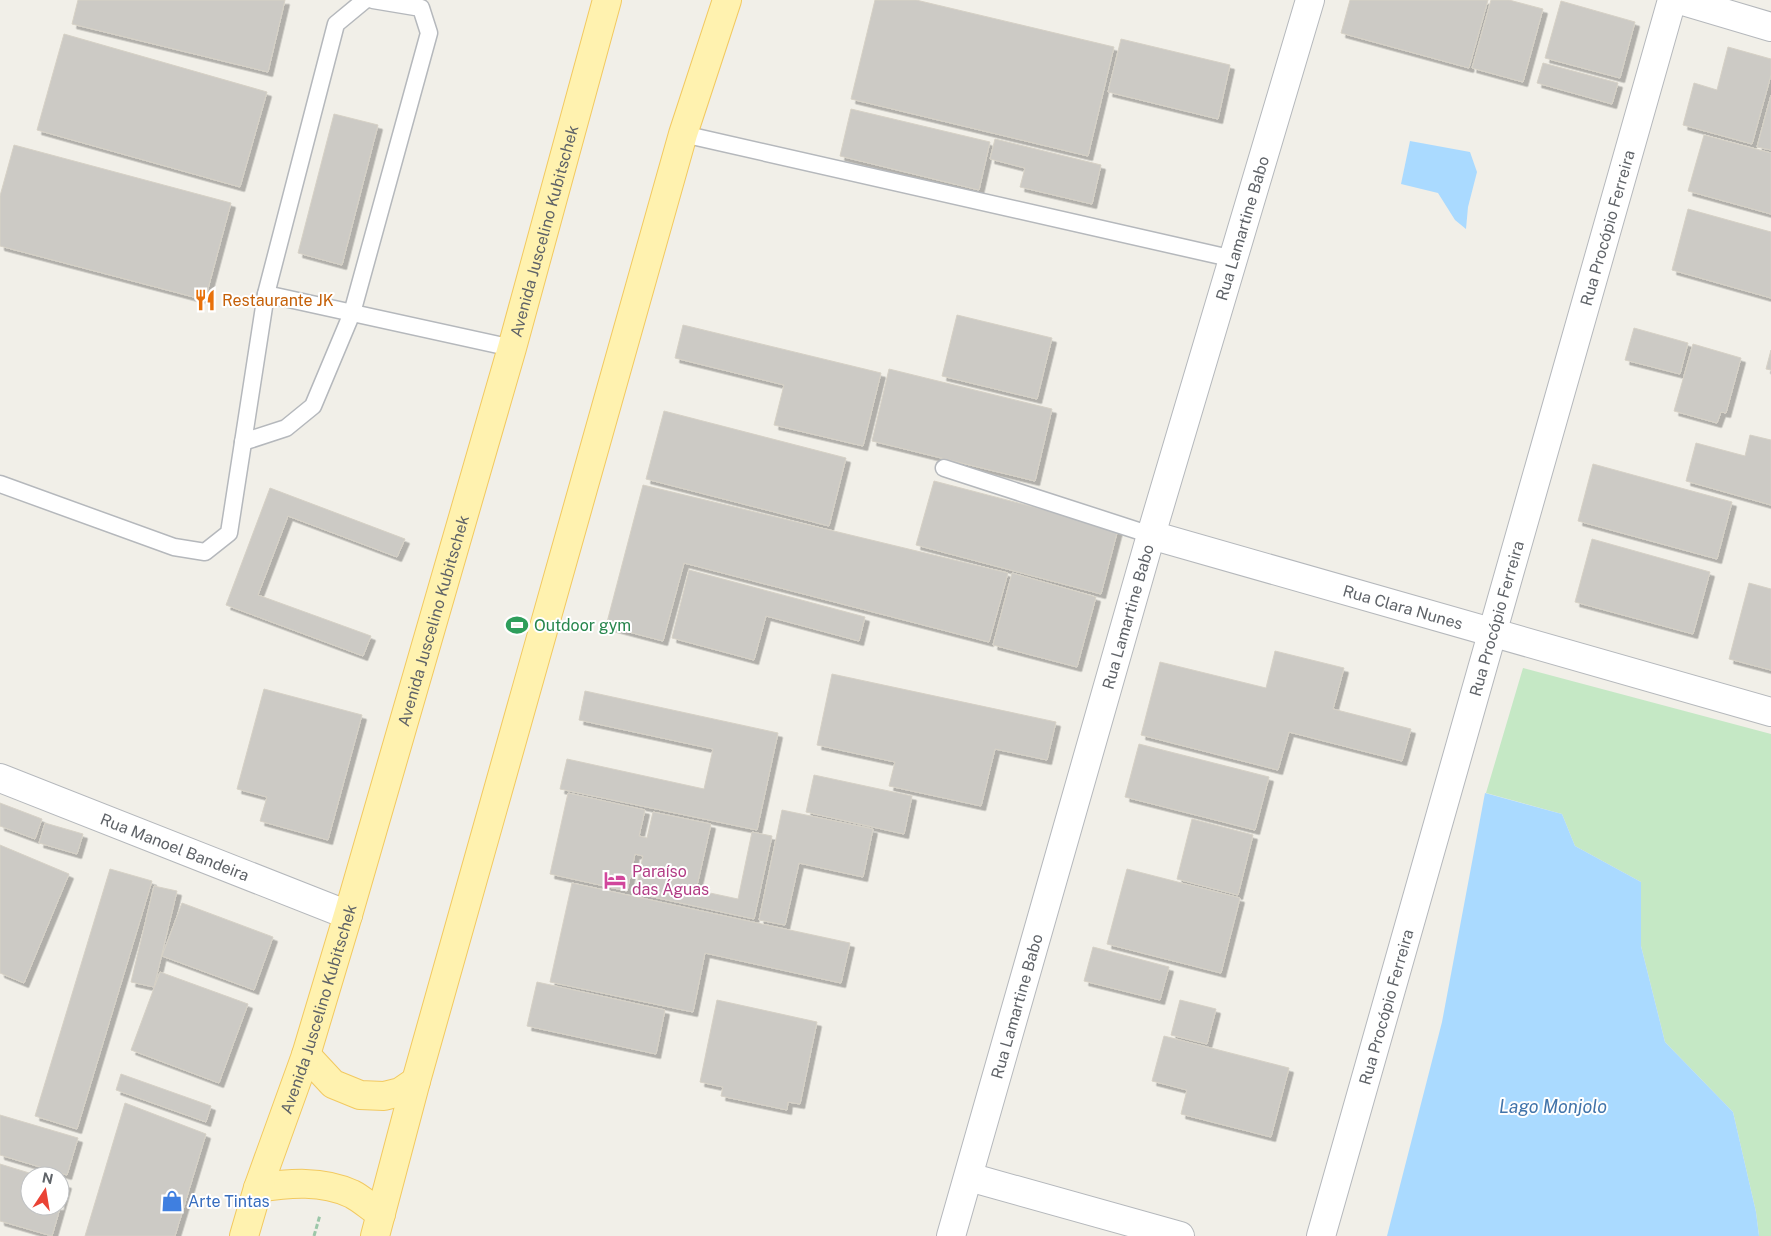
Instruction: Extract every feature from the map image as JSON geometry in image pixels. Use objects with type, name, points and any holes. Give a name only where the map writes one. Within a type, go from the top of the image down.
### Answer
[{"type":"main road","name":"Avenida Juscelino Kubitschek","points":[[244,1236],[258,1188],[306,1055],[348,915],[512,348],[607,0]]},
{"type":"main road","points":[[378,1225],[416,1081],[684,134],[727,0]]},
{"type":"main road","points":[[306,1055],[333,1084],[360,1095],[384,1096],[400,1092],[416,1081]]},
{"type":"main road","points":[[258,1188],[296,1182],[351,1194],[378,1225]]},
{"type":"street","name":"Rua Lamartine Babo","points":[[952,1236],[1151,535],[1310,0]]},
{"type":"street","name":"Rua Procópio Ferreira","points":[[1321,1236],[1672,0]]},
{"type":"street","points":[[1680,0],[1771,27]]},
{"type":"street","name":"Rua Clara Nunes","points":[[1151,535],[1771,712]]},
{"type":"street","name":"Rua Manoel Bandeira","points":[[0,778],[348,915]]},
{"type":"street","points":[[969,1177],[1180,1236]]},
{"type":"lane","points":[[0,484],[174,547],[205,552],[228,533],[266,294],[336,24],[364,0]]},
{"type":"lane","points":[[243,442],[286,428],[314,406],[352,313],[429,33],[421,8],[373,0]]},
{"type":"lane","points":[[684,134],[1234,259]]},
{"type":"lane","points":[[266,294],[512,348]]},
{"type":"lane","points":[[944,468],[1151,535]]},
{"type":"green space","points":[[1523,668],[1771,734],[1771,1236],[1759,1236],[1756,1212],[1733,1112],[1665,1042],[1641,946],[1641,882],[1575,846],[1562,814],[1486,793]]},
{"type":"water","points":[[1410,141],[1470,152],[1477,172],[1468,207],[1466,229],[1455,220],[1438,193],[1401,184]]},
{"type":"water","name":"Lago Monjolo","points":[[1485,793],[1562,814],[1575,846],[1641,882],[1641,946],[1665,1042],[1733,1112],[1756,1212],[1759,1236],[1387,1236],[1442,1022]]},
{"type":"building","points":[[78,0],[285,0],[268,72],[72,24]]},
{"type":"building","points":[[875,0],[916,0],[1114,47],[1088,156],[851,99]]},
{"type":"building","points":[[1350,0],[1488,0],[1469,68],[1341,33]]},
{"type":"building","points":[[1491,0],[1509,0],[1543,9],[1523,82],[1472,68]]},
{"type":"building","points":[[1561,1],[1635,22],[1620,78],[1545,58]]},
{"type":"building","points":[[64,34],[267,92],[240,187],[37,130]]},
{"type":"building","points":[[1121,39],[1230,65],[1218,119],[1108,92]]},
{"type":"building","points":[[1728,47],[1771,59],[1771,75],[1752,144],[1683,125],[1694,83],[1717,90]]},
{"type":"building","points":[[1543,63],[1618,83],[1612,104],[1537,83]]},
{"type":"building","points":[[1771,95],[1771,150],[1757,147]]},
{"type":"building","points":[[851,109],[990,142],[979,190],[840,156]]},
{"type":"building","points":[[334,114],[378,125],[342,265],[298,253]]},
{"type":"building","points":[[1704,135],[1771,153],[1771,214],[1688,191]]},
{"type":"building","points":[[995,139],[1101,165],[1092,204],[1020,187],[1025,168],[990,159]]},
{"type":"building","points":[[14,145],[231,203],[205,300],[0,246],[0,196]]},
{"type":"building","points":[[1688,209],[1771,232],[1771,298],[1672,270]]},
{"type":"building","points":[[957,315],[1052,338],[1037,399],[942,376]]},
{"type":"building","points":[[683,325],[881,373],[863,446],[774,425],[784,385],[675,358]]},
{"type":"building","points":[[1634,328],[1688,343],[1680,374],[1625,360]]},
{"type":"building","points":[[1693,344],[1741,358],[1726,413],[1721,412],[1717,423],[1674,411]]},
{"type":"building","points":[[1771,350],[1771,370],[1766,369]]},
{"type":"building","points":[[889,369],[1052,409],[1035,481],[872,441]]},
{"type":"building","points":[[664,411],[846,458],[829,526],[646,479]]},
{"type":"building","points":[[1750,435],[1771,440],[1771,505],[1686,481],[1696,443],[1745,456]]},
{"type":"building","points":[[1593,464],[1732,502],[1717,559],[1578,521]]},
{"type":"building","points":[[934,481],[1118,529],[1101,594],[916,545]]},
{"type":"building","points":[[643,485],[1008,573],[989,642],[684,563],[663,641],[606,626]]},
{"type":"building","points":[[270,488],[405,539],[397,557],[288,516],[258,595],[371,636],[363,656],[226,605]]},
{"type":"building","points":[[1592,539],[1710,572],[1693,634],[1575,602]]},
{"type":"building","points":[[689,570],[865,617],[859,641],[766,616],[754,660],[672,638]]},
{"type":"building","points":[[1012,573],[1096,597],[1077,667],[993,645]]},
{"type":"building","points":[[1749,583],[1771,589],[1771,670],[1729,659]]},
{"type":"building","points":[[1275,651],[1344,668],[1333,709],[1411,729],[1402,761],[1289,732],[1278,770],[1141,735],[1160,662],[1266,688]]},
{"type":"building","points":[[832,674],[1056,722],[1047,760],[995,749],[981,806],[889,786],[895,762],[817,745]]},
{"type":"building","points":[[264,689],[362,715],[328,840],[260,821],[267,797],[237,789]]},
{"type":"building","points":[[585,691],[778,733],[757,830],[560,789],[567,759],[704,789],[713,749],[579,720]]},
{"type":"building","points":[[1139,744],[1269,777],[1255,830],[1125,797]]},
{"type":"building","points":[[814,775],[912,796],[904,834],[806,812]]},
{"type":"building","points":[[568,793],[645,810],[639,836],[647,838],[653,812],[711,824],[696,890],[738,899],[752,832],[772,836],[754,919],[635,893],[643,856],[635,854],[627,891],[550,874]]},
{"type":"building","points":[[0,803],[42,819],[35,839],[0,826]]},
{"type":"building","points":[[782,810],[873,829],[863,877],[799,863],[785,925],[759,920]]},
{"type":"building","points":[[1192,819],[1253,835],[1238,895],[1177,879]]},
{"type":"building","points":[[45,823],[83,834],[77,854],[39,843]]},
{"type":"building","points":[[0,845],[69,874],[24,983],[0,973]]},
{"type":"building","points":[[110,869],[152,881],[77,1129],[35,1116]]},
{"type":"building","points":[[1127,869],[1240,898],[1221,973],[1107,944]]},
{"type":"building","points":[[572,883],[850,943],[841,983],[705,953],[693,1012],[550,982]]},
{"type":"building","points":[[154,886],[177,891],[154,987],[131,982]]},
{"type":"building","points":[[182,903],[273,937],[254,990],[162,956]]},
{"type":"building","points":[[1093,947],[1169,967],[1160,1000],[1084,981]]},
{"type":"building","points":[[160,972],[248,1004],[219,1083],[131,1050]]},
{"type":"building","points":[[537,982],[665,1010],[656,1054],[527,1026]]},
{"type":"building","points":[[717,1000],[817,1022],[800,1104],[788,1102],[787,1110],[721,1096],[723,1087],[700,1082]]},
{"type":"building","points":[[1180,1000],[1216,1009],[1207,1044],[1171,1035]]},
{"type":"building","points":[[1164,1036],[1289,1068],[1271,1137],[1181,1114],[1187,1090],[1152,1081]]},
{"type":"building","points":[[121,1074],[211,1106],[206,1122],[116,1090]]},
{"type":"building","points":[[125,1103],[206,1134],[175,1236],[85,1236]]},
{"type":"building","points":[[0,1115],[78,1138],[70,1166],[37,1166],[0,1155]]},
{"type":"building","points":[[0,1164],[20,1170],[20,1216],[58,1216],[52,1236],[0,1221]]},
{"type":"place","name":"Restaurante JK","points":[[205,300]]},
{"type":"place","name":"Outdoor gym","points":[[517,625]]},
{"type":"place","name":"Paraíso das Águas","points":[[615,880]]},
{"type":"place","name":"Arte Tintas","points":[[172,1201]]}]
